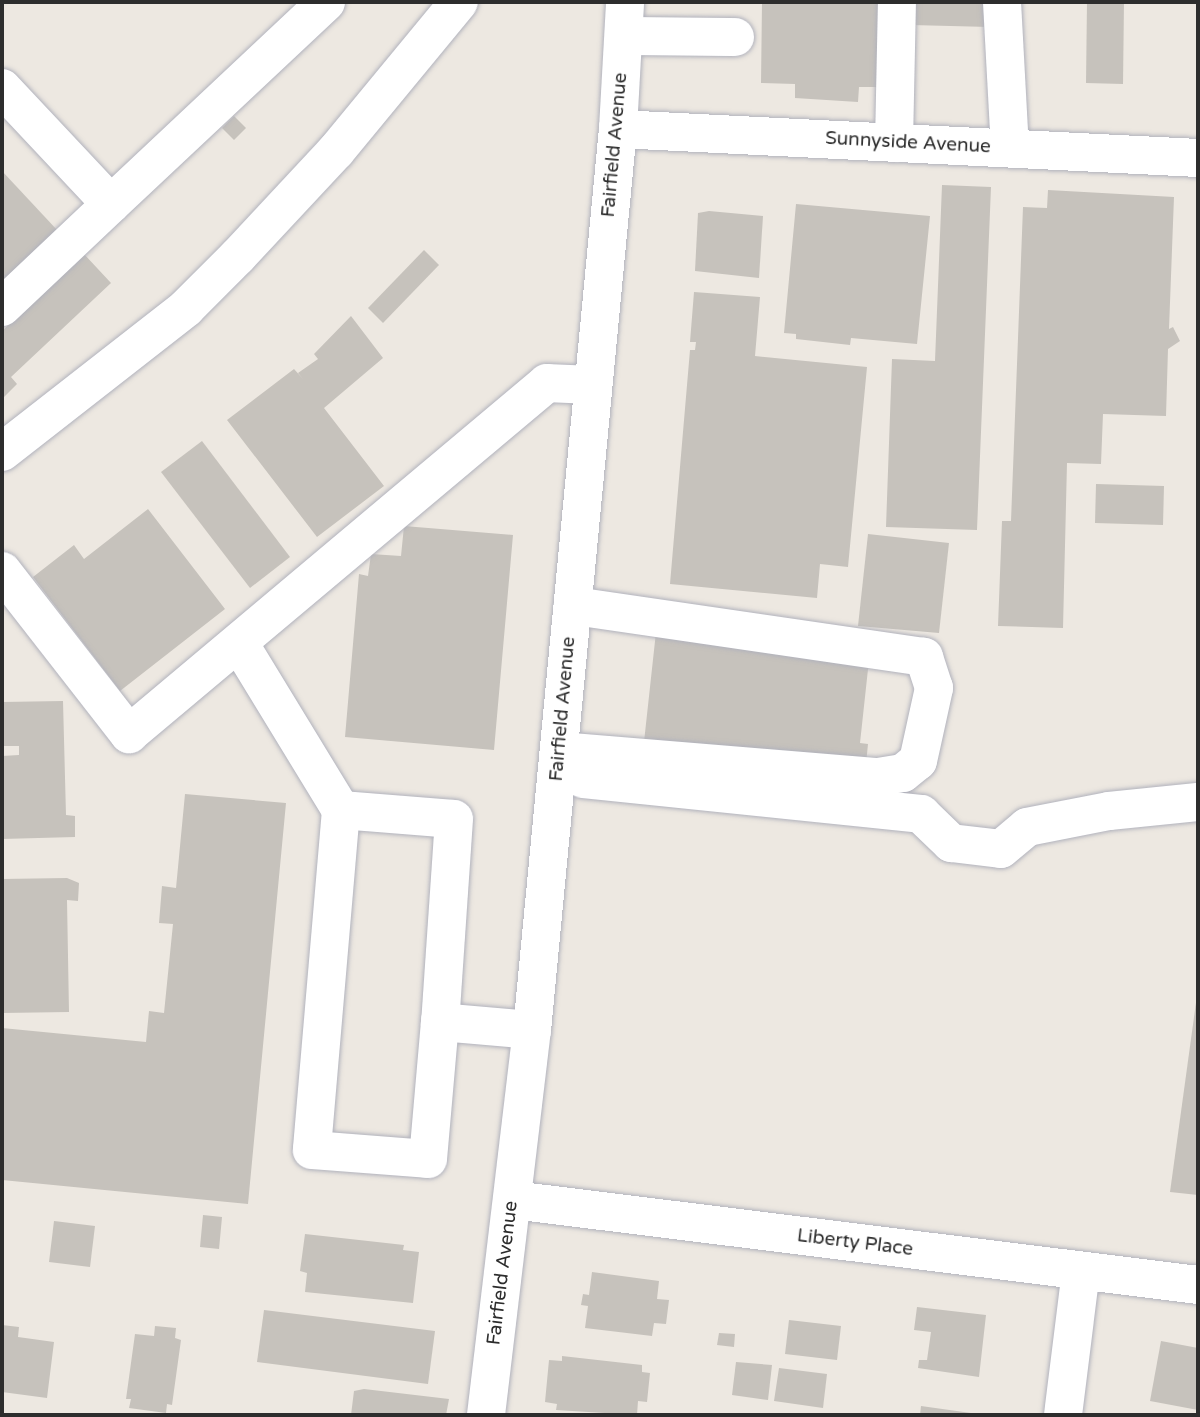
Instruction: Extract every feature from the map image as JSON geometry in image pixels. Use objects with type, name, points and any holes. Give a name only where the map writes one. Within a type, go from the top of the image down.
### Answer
[{"type":"street","points":[[2,307],[326,2]]},
{"type":"street","points":[[2,452],[186,308],[335,151],[459,2]]},
{"type":"street","points":[[894,143],[897,2]]},
{"type":"street","points":[[1002,2],[1010,148]]},
{"type":"street","points":[[624,19],[735,37]]},
{"type":"street","name":"Fairfield Avenue","points":[[486,1415],[532,1030],[618,129],[624,19]]},
{"type":"street","points":[[2,88],[111,204]]},
{"type":"street","name":"Sunnyside Avenue","points":[[618,129],[1198,158]]},
{"type":"street","points":[[2,571],[129,734],[547,383],[592,385]]},
{"type":"street","points":[[558,763],[878,776],[903,774],[918,761],[934,688],[924,657],[572,606]]},
{"type":"street","points":[[239,643],[341,810],[312,1150],[428,1159],[454,819],[341,810]]},
{"type":"street","points":[[558,763],[920,814],[951,844],[1001,849],[1027,827],[1109,811],[1198,802]]},
{"type":"street","points":[[440,1023],[532,1030]]},
{"type":"street","name":"Liberty Place","points":[[513,1200],[1198,1285]]},
{"type":"street","points":[[1063,1415],[1081,1272]]},
{"type":"building","points":[[762,2],[887,2],[886,87],[859,87],[858,102],[795,98],[795,84],[761,83]]},
{"type":"building","points":[[911,2],[990,2],[990,27],[911,25]]},
{"type":"building","points":[[1087,2],[1124,2],[1123,84],[1086,83]]},
{"type":"building","points":[[234,116],[246,128],[234,140],[222,128]]},
{"type":"building","points":[[2,171],[58,231],[2,282]]},
{"type":"building","points":[[942,185],[991,187],[977,530],[886,527],[892,359],[935,361]]},
{"type":"building","points":[[1048,190],[1174,197],[1169,329],[1173,327],[1180,341],[1168,349],[1166,416],[1103,414],[1101,464],[1067,463],[1063,628],[998,626],[1002,521],[1011,521],[1023,207],[1047,208]]},
{"type":"building","points":[[796,204],[930,216],[917,344],[851,338],[850,345],[796,339],[796,334],[784,333]]},
{"type":"building","points":[[709,211],[763,216],[759,278],[695,271],[698,213]]},
{"type":"building","points":[[424,250],[439,265],[383,323],[368,308]]},
{"type":"building","points":[[84,254],[111,283],[11,377],[17,384],[2,399],[2,331]]},
{"type":"building","points":[[694,292],[760,297],[755,356],[867,367],[848,567],[820,564],[817,598],[670,584],[690,350],[695,350],[696,342],[690,342]]},
{"type":"building","points":[[351,316],[383,358],[324,408],[384,486],[317,537],[227,420],[294,369],[303,379],[298,373],[318,359],[314,354]]},
{"type":"building","points":[[202,441],[290,557],[250,588],[161,472]]},
{"type":"building","points":[[1096,484],[1164,486],[1163,525],[1095,523]]},
{"type":"building","points":[[148,509],[225,609],[120,691],[33,577],[74,545],[84,559]]},
{"type":"building","points":[[404,526],[513,535],[494,750],[345,737],[359,574],[368,576],[371,554],[401,556]]},
{"type":"building","points":[[868,534],[949,543],[939,633],[858,626]]},
{"type":"building","points":[[656,632],[869,660],[860,743],[868,744],[866,764],[644,742]]},
{"type":"building","points":[[63,701],[66,815],[75,816],[75,837],[2,839],[2,756],[19,755],[19,746],[2,746],[2,702]]},
{"type":"building","points":[[185,794],[286,803],[248,1204],[2,1180],[2,1028],[146,1042],[149,1011],[164,1013],[173,924],[159,923],[162,886],[176,888]]},
{"type":"building","points":[[67,878],[79,883],[78,901],[67,900],[69,1012],[2,1013],[2,879]]},
{"type":"building","points":[[1198,988],[1198,1195],[1170,1192]]},
{"type":"building","points":[[203,1215],[222,1217],[219,1249],[200,1247]]},
{"type":"building","points":[[54,1221],[95,1226],[90,1267],[49,1262]]},
{"type":"building","points":[[305,1234],[404,1245],[403,1250],[419,1252],[413,1303],[305,1292],[307,1273],[300,1271]]},
{"type":"building","points":[[592,1272],[659,1281],[657,1299],[669,1300],[666,1324],[654,1323],[652,1336],[585,1328],[588,1306],[581,1305],[583,1294],[589,1295]]},
{"type":"building","points":[[917,1307],[986,1315],[979,1377],[918,1368],[919,1360],[927,1360],[931,1332],[914,1330]]},
{"type":"building","points":[[264,1310],[435,1331],[428,1384],[257,1362]]},
{"type":"building","points":[[789,1320],[841,1326],[837,1360],[785,1354]]},
{"type":"building","points":[[2,1325],[19,1327],[18,1337],[54,1342],[47,1398],[2,1392]]},
{"type":"building","points":[[155,1326],[176,1328],[175,1338],[181,1340],[172,1405],[167,1404],[166,1413],[129,1408],[131,1399],[126,1399],[135,1334],[154,1336]]},
{"type":"building","points":[[719,1333],[735,1334],[734,1347],[717,1345]]},
{"type":"building","points":[[1161,1341],[1198,1348],[1198,1410],[1150,1401]]},
{"type":"building","points":[[562,1356],[642,1365],[642,1372],[650,1373],[647,1402],[638,1401],[637,1415],[556,1410],[557,1404],[545,1402],[549,1360],[562,1361]]},
{"type":"building","points":[[736,1362],[772,1365],[768,1400],[732,1395]]},
{"type":"building","points":[[779,1368],[827,1374],[823,1408],[774,1401]]},
{"type":"building","points":[[364,1389],[449,1399],[446,1415],[351,1415],[354,1391]]},
{"type":"building","points":[[921,1406],[978,1414],[920,1415]]}]
